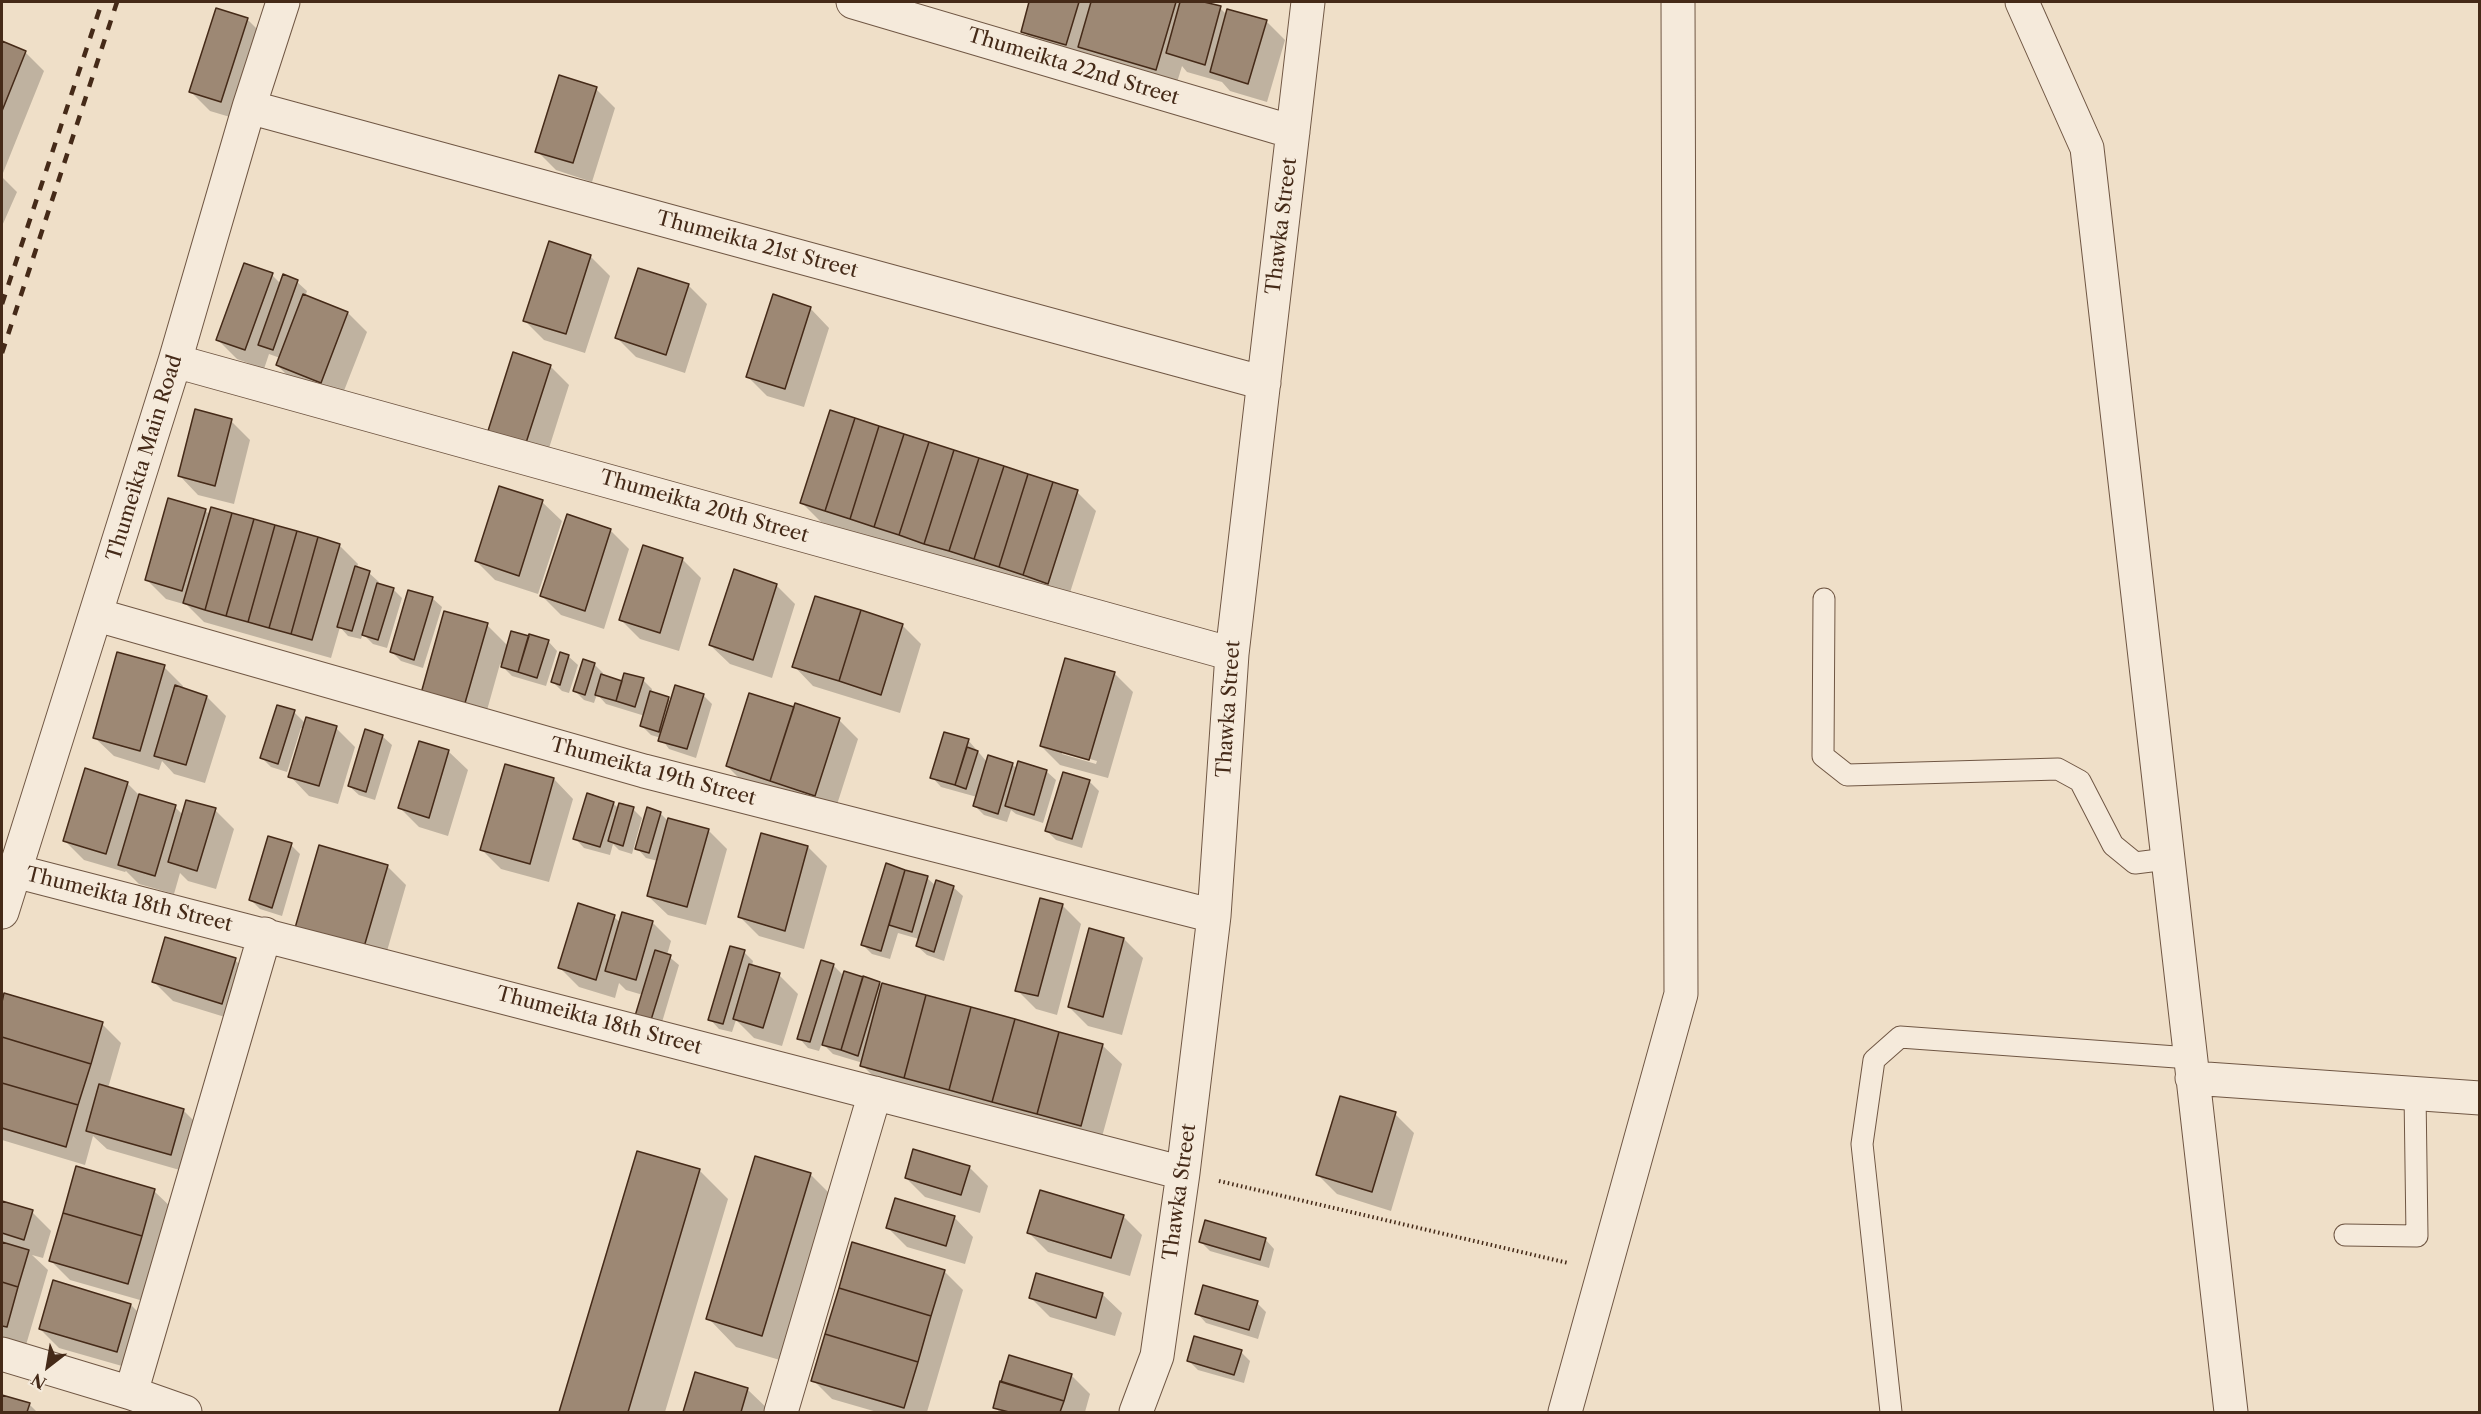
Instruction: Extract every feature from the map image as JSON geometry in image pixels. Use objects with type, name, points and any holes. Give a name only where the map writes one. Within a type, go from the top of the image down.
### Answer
[{"type":"street","name":"Thumeikta Main Road","points":[[2,912],[97,615],[175,361],[249,107],[283,2]]},
{"type":"street","name":"Thumeikta 22nd Street","points":[[853,2],[1293,132]]},
{"type":"street","name":"Thawka Street","points":[[1136,1413],[1157,1356],[1184,1173],[1214,916],[1232,654],[1308,2]]},
{"type":"street","points":[[1565,1413],[1681,994],[1678,2]]},
{"type":"street","points":[[2022,2],[2087,148],[2231,1413]]},
{"type":"street","name":"Thumeikta 21st Street","points":[[249,107],[1264,383]]},
{"type":"street","name":"Thumeikta 20th Street","points":[[175,361],[1232,654]]},
{"type":"street","name":"Thumeikta 19th Street","points":[[97,615],[644,771],[1214,916]]},
{"type":"street","name":"Thumeikta 18th Street","points":[[15,871],[1184,1173]]},
{"type":"street","points":[[131,1393],[265,934]]},
{"type":"street","points":[[2191,1068],[2480,1098]]},
{"type":"street","points":[[781,1413],[875,1093]]},
{"type":"street","points":[[2,1354],[131,1393],[184,1413]]},
{"type":"lane","points":[[1824,599],[1824,756],[1847,775],[2058,769],[2080,781],[2113,845],[2135,863],[2168,859]]},
{"type":"lane","points":[[1891,1413],[1862,1144],[1875,1060],[1900,1037],[2191,1068]]},
{"type":"lane","points":[[2345,1235],[2417,1236],[2415,1093]]},
{"type":"path","points":[[1184,1173],[1604,1272]]},
{"type":"building","points":[[1029,2],[1079,2],[1066,45],[1021,32]]},
{"type":"building","points":[[1091,2],[1176,2],[1156,70],[1078,47]]},
{"type":"building","points":[[1180,2],[1204,2],[1221,6],[1205,65],[1166,53]]},
{"type":"building","points":[[216,8],[248,18],[221,102],[189,92]]},
{"type":"building","points":[[1227,9],[1267,20],[1248,84],[1210,72]]},
{"type":"building","points":[[2,41],[26,51],[2,111]]},
{"type":"building","points":[[559,75],[597,87],[573,163],[535,152]]},
{"type":"building","points":[[549,241],[591,255],[566,334],[523,321]]},
{"type":"building","points":[[244,263],[273,273],[245,350],[216,340]]},
{"type":"building","points":[[638,268],[689,284],[666,355],[615,338]]},
{"type":"building","points":[[283,274],[298,280],[273,350],[258,345]]},
{"type":"building","points":[[303,294],[348,312],[321,383],[276,365]]},
{"type":"building","points":[[773,294],[811,307],[785,389],[746,377]]},
{"type":"building","points":[[513,352],[551,365],[525,446],[487,434]]},
{"type":"building","points":[[195,409],[232,419],[215,486],[178,476]]},
{"type":"building","points":[[830,410],[855,418],[825,511],[800,503]]},
{"type":"building","points":[[855,418],[879,426],[850,519],[825,511]]},
{"type":"building","points":[[879,426],[904,434],[874,527],[850,519]]},
{"type":"building","points":[[904,434],[929,442],[899,535],[874,527]]},
{"type":"building","points":[[929,442],[954,450],[924,544],[899,535]]},
{"type":"building","points":[[954,450],[979,458],[949,551],[924,544]]},
{"type":"building","points":[[979,458],[1004,466],[974,559],[949,551]]},
{"type":"building","points":[[1004,466],[1028,474],[999,567],[974,559]]},
{"type":"building","points":[[1028,474],[1053,482],[1023,575],[999,567]]},
{"type":"building","points":[[1053,482],[1078,490],[1048,584],[1023,575]]},
{"type":"building","points":[[499,486],[543,500],[519,576],[475,561]]},
{"type":"building","points":[[168,498],[206,509],[182,591],[145,580]]},
{"type":"building","points":[[211,507],[232,513],[205,610],[183,603]]},
{"type":"building","points":[[232,513],[254,519],[226,616],[205,610]]},
{"type":"building","points":[[567,514],[611,529],[585,611],[540,596]]},
{"type":"building","points":[[254,519],[275,525],[248,622],[226,616]]},
{"type":"building","points":[[275,525],[297,531],[269,628],[248,622]]},
{"type":"building","points":[[297,531],[318,537],[291,634],[269,628]]},
{"type":"building","points":[[318,537],[340,544],[312,640],[291,634]]},
{"type":"building","points":[[643,545],[683,558],[660,633],[619,620]]},
{"type":"building","points":[[355,566],[370,571],[352,631],[337,627]]},
{"type":"building","points":[[734,569],[777,584],[753,660],[709,645]]},
{"type":"building","points":[[377,583],[394,588],[378,640],[362,635]]},
{"type":"building","points":[[408,590],[433,597],[414,660],[390,652]]},
{"type":"building","points":[[815,596],[861,610],[839,681],[792,667]]},
{"type":"building","points":[[861,610],[903,624],[881,695],[839,681]]},
{"type":"building","points":[[444,611],[488,623],[463,710],[420,697]]},
{"type":"building","points":[[511,631],[529,636],[518,672],[501,667]]},
{"type":"building","points":[[529,634],[549,640],[537,678],[518,672]]},
{"type":"building","points":[[117,652],[165,665],[140,751],[93,738]]},
{"type":"building","points":[[560,652],[569,655],[560,685],[551,682]]},
{"type":"building","points":[[1065,658],[1115,672],[1089,760],[1040,746]]},
{"type":"building","points":[[583,659],[595,663],[585,695],[573,691]]},
{"type":"building","points":[[624,673],[644,678],[635,707],[616,701]]},
{"type":"building","points":[[601,674],[622,681],[616,701],[595,695]]},
{"type":"building","points":[[175,685],[207,696],[186,765],[154,756]]},
{"type":"building","points":[[675,685],[704,694],[687,749],[658,741]]},
{"type":"building","points":[[650,691],[669,697],[659,732],[640,726]]},
{"type":"building","points":[[749,693],[794,707],[770,781],[726,766]]},
{"type":"building","points":[[795,703],[840,718],[815,796],[770,781]]},
{"type":"building","points":[[277,705],[295,710],[278,764],[260,758]]},
{"type":"building","points":[[306,717],[337,726],[319,786],[288,777]]},
{"type":"building","points":[[365,729],[383,735],[366,792],[348,786]]},
{"type":"building","points":[[944,732],[969,739],[955,785],[930,778]]},
{"type":"building","points":[[419,741],[449,750],[429,818],[398,808]]},
{"type":"building","points":[[967,747],[978,751],[966,789],[955,785]]},
{"type":"building","points":[[988,755],[1013,763],[998,814],[973,806]]},
{"type":"building","points":[[1018,761],[1047,770],[1034,815],[1005,806]]},
{"type":"building","points":[[505,764],[554,778],[530,864],[480,850]]},
{"type":"building","points":[[85,768],[128,782],[106,854],[63,841]]},
{"type":"building","points":[[1063,772],[1090,780],[1072,839],[1045,831]]},
{"type":"building","points":[[587,793],[614,802],[600,847],[573,839]]},
{"type":"building","points":[[139,794],[176,805],[155,876],[118,865]]},
{"type":"building","points":[[186,800],[216,808],[197,871],[168,862]]},
{"type":"building","points":[[619,803],[634,807],[623,846],[608,841]]},
{"type":"building","points":[[647,807],[661,812],[649,853],[635,849]]},
{"type":"building","points":[[668,818],[709,829],[687,907],[647,896]]},
{"type":"building","points":[[761,833],[808,846],[785,931],[738,917]]},
{"type":"building","points":[[268,836],[292,843],[272,908],[249,900]]},
{"type":"building","points":[[319,845],[388,865],[364,947],[295,928]]},
{"type":"building","points":[[886,863],[905,870],[881,951],[861,945]]},
{"type":"building","points":[[905,870],[928,876],[912,932],[889,925]]},
{"type":"building","points":[[936,880],[954,886],[934,952],[916,946]]},
{"type":"building","points":[[1040,898],[1063,904],[1038,996],[1015,991]]},
{"type":"building","points":[[578,903],[615,915],[596,980],[558,968]]},
{"type":"building","points":[[622,912],[653,921],[636,980],[605,971]]},
{"type":"building","points":[[1089,928],[1124,938],[1103,1017],[1068,1007]]},
{"type":"building","points":[[165,937],[236,958],[222,1004],[152,982]]},
{"type":"building","points":[[730,946],[745,950],[723,1024],[708,1020]]},
{"type":"building","points":[[655,950],[671,955],[651,1020],[635,1016]]},
{"type":"building","points":[[821,960],[834,964],[810,1042],[797,1039]]},
{"type":"building","points":[[749,964],[780,973],[763,1028],[733,1019]]},
{"type":"building","points":[[844,971],[863,977],[841,1050],[822,1045]]},
{"type":"building","points":[[863,976],[880,982],[858,1056],[841,1050]]},
{"type":"building","points":[[882,983],[926,995],[904,1078],[860,1066]]},
{"type":"building","points":[[4,993],[103,1022],[91,1064],[2,1037]]},
{"type":"building","points":[[926,995],[971,1007],[949,1090],[904,1078]]},
{"type":"building","points":[[971,1007],[1015,1019],[992,1102],[949,1090]]},
{"type":"building","points":[[1015,1019],[1059,1032],[1037,1114],[992,1102]]},
{"type":"building","points":[[1059,1032],[1103,1044],[1081,1126],[1037,1114]]},
{"type":"building","points":[[2,1037],[91,1064],[78,1105],[2,1083]]},
{"type":"building","points":[[2,1083],[78,1105],[66,1147],[2,1128]]},
{"type":"building","points":[[99,1084],[184,1109],[171,1155],[86,1131]]},
{"type":"building","points":[[1340,1096],[1396,1112],[1372,1192],[1316,1175]]},
{"type":"building","points":[[913,1149],[970,1166],[961,1195],[905,1178]]},
{"type":"building","points":[[637,1151],[700,1169],[628,1412],[559,1412]]},
{"type":"building","points":[[755,1156],[811,1173],[762,1336],[706,1319]]},
{"type":"building","points":[[76,1166],[155,1189],[142,1236],[63,1213]]},
{"type":"building","points":[[1040,1190],[1124,1215],[1111,1258],[1027,1233]]},
{"type":"building","points":[[895,1198],[955,1216],[946,1246],[886,1228]]},
{"type":"building","points":[[2,1201],[33,1210],[24,1240],[2,1233]]},
{"type":"building","points":[[63,1213],[142,1236],[128,1284],[49,1261]]},
{"type":"building","points":[[1205,1220],[1266,1238],[1260,1260],[1199,1242]]},
{"type":"building","points":[[2,1242],[29,1250],[18,1287],[2,1282]]},
{"type":"building","points":[[852,1242],[945,1270],[931,1316],[839,1288]]},
{"type":"building","points":[[1036,1273],[1103,1293],[1096,1318],[1029,1298]]},
{"type":"building","points":[[53,1280],[131,1304],[117,1352],[39,1329]]},
{"type":"building","points":[[2,1282],[18,1287],[7,1327],[2,1326]]},
{"type":"building","points":[[1203,1285],[1258,1301],[1249,1330],[1195,1314]]},
{"type":"building","points":[[839,1288],[931,1316],[918,1362],[825,1334]]},
{"type":"building","points":[[825,1334],[918,1362],[904,1408],[811,1381]]},
{"type":"building","points":[[1194,1336],[1242,1350],[1234,1375],[1187,1361]]},
{"type":"building","points":[[1009,1355],[1072,1374],[1064,1401],[1001,1382]]},
{"type":"building","points":[[695,1372],[748,1388],[741,1412],[683,1412]]},
{"type":"building","points":[[1000,1381],[1064,1401],[1060,1412],[1009,1412],[993,1408]]},
{"type":"building","points":[[2,1395],[30,1403],[27,1412],[2,1412]]},
{"type":"railway","points":[[2,304],[102,2]]},
{"type":"railway","points":[[2,353],[117,2]]}]
